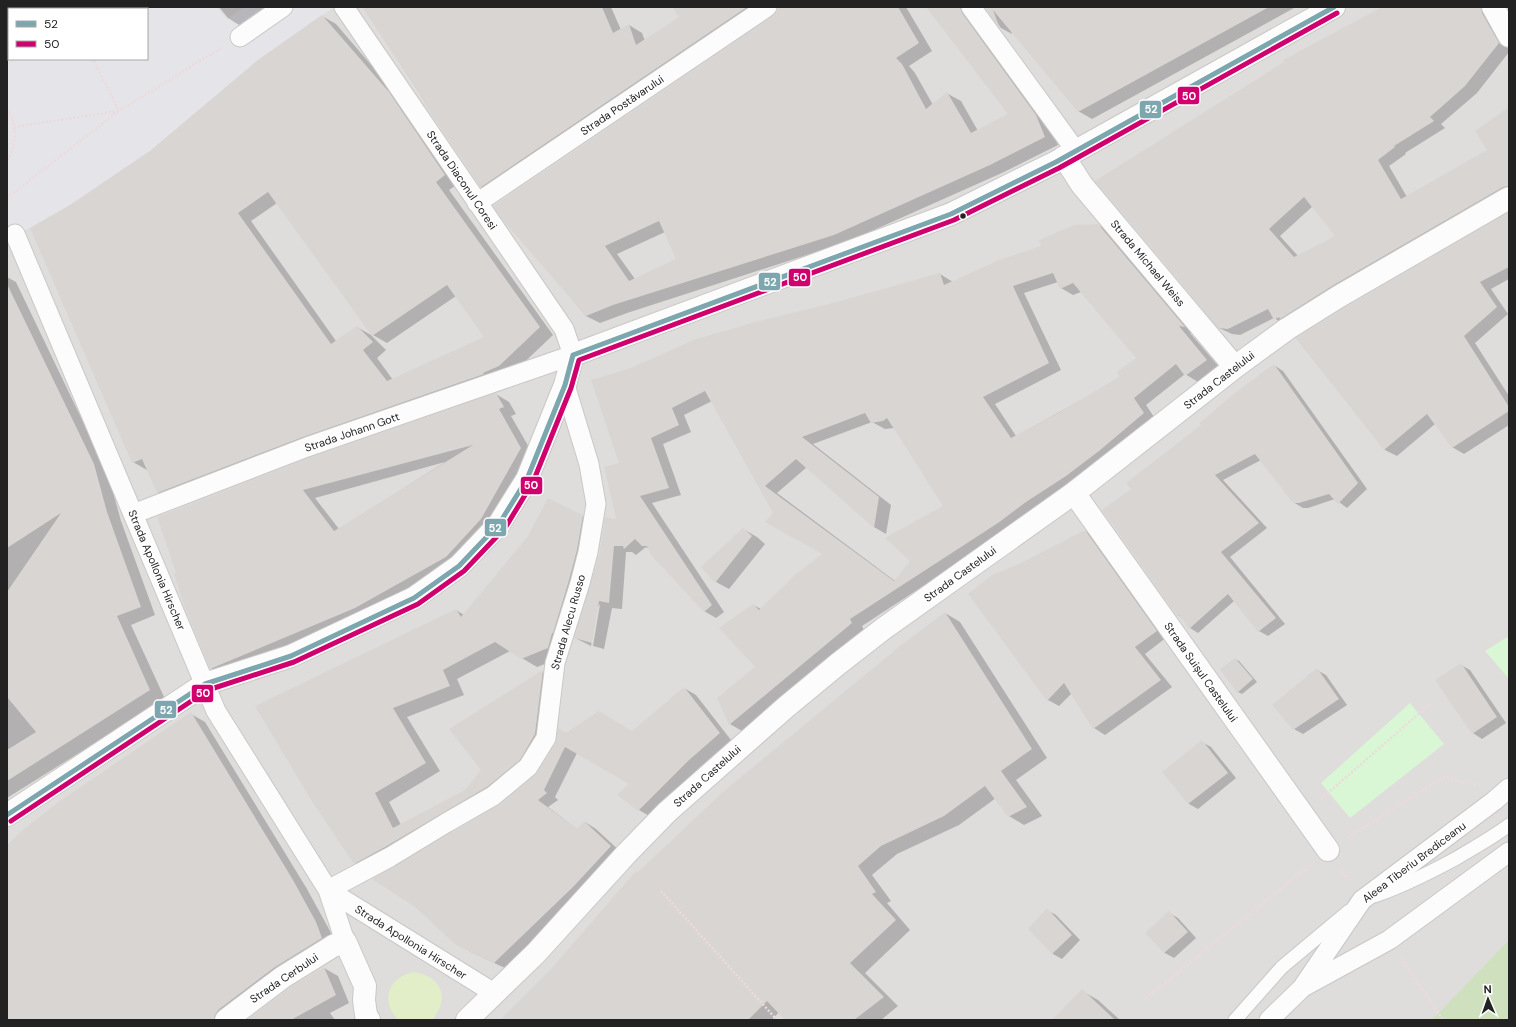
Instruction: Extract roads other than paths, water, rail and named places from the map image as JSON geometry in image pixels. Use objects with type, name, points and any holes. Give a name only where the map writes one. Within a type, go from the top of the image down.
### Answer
[{"type":"street","points":[[240,37],[283,7]]},
{"type":"street","name":"Strada Diaconul Coresi","points":[[344,7],[564,329],[573,355]]},
{"type":"street","name":"Strada Postăvarului","points":[[477,203],[767,7]]},
{"type":"street","name":"Strada Michael Weiss","points":[[971,7],[1070,154],[1082,185],[1235,367]]},
{"type":"street","points":[[7,815],[205,684],[291,656],[414,598],[459,566],[499,524],[527,479],[565,385],[573,355],[951,214],[1070,154],[1334,7]]},
{"type":"street","points":[[1492,7],[1509,36]]},
{"type":"street","name":"Strada Castelului","points":[[467,1020],[542,947],[627,853],[667,812],[786,706],[838,664],[883,629],[1074,494],[1235,367],[1286,329],[1338,296],[1509,198]]},
{"type":"street","name":"Strada Apollonia Hirscher","points":[[15,234],[216,711],[328,890],[346,941],[365,986],[364,1000],[366,1015],[369,1020]]},
{"type":"street","name":"Strada Johann Gott","points":[[133,514],[307,447],[573,355]]},
{"type":"street","name":"Strada Alecu Russo","points":[[328,890],[390,857],[493,796],[528,767],[546,738],[555,663],[588,552],[596,504],[590,464],[565,385]]},
{"type":"street","name":"Strada Suișul Castelului","points":[[1074,494],[1328,850]]},
{"type":"street","name":"Aleea Tiberiu Brediceanu","points":[[1269,1020],[1302,988],[1362,900],[1494,801],[1509,788]]},
{"type":"street","points":[[1302,988],[1389,940],[1509,852]]},
{"type":"street","name":"Strada Apollonia Hirscher","points":[[328,890],[494,993]]},
{"type":"street","name":"Strada Cerbului","points":[[226,1020],[282,978],[333,946],[346,941]]},
{"type":"lane","points":[[1235,1020],[1282,967],[1362,900],[1385,893],[1430,873],[1492,838],[1509,825]]}]
